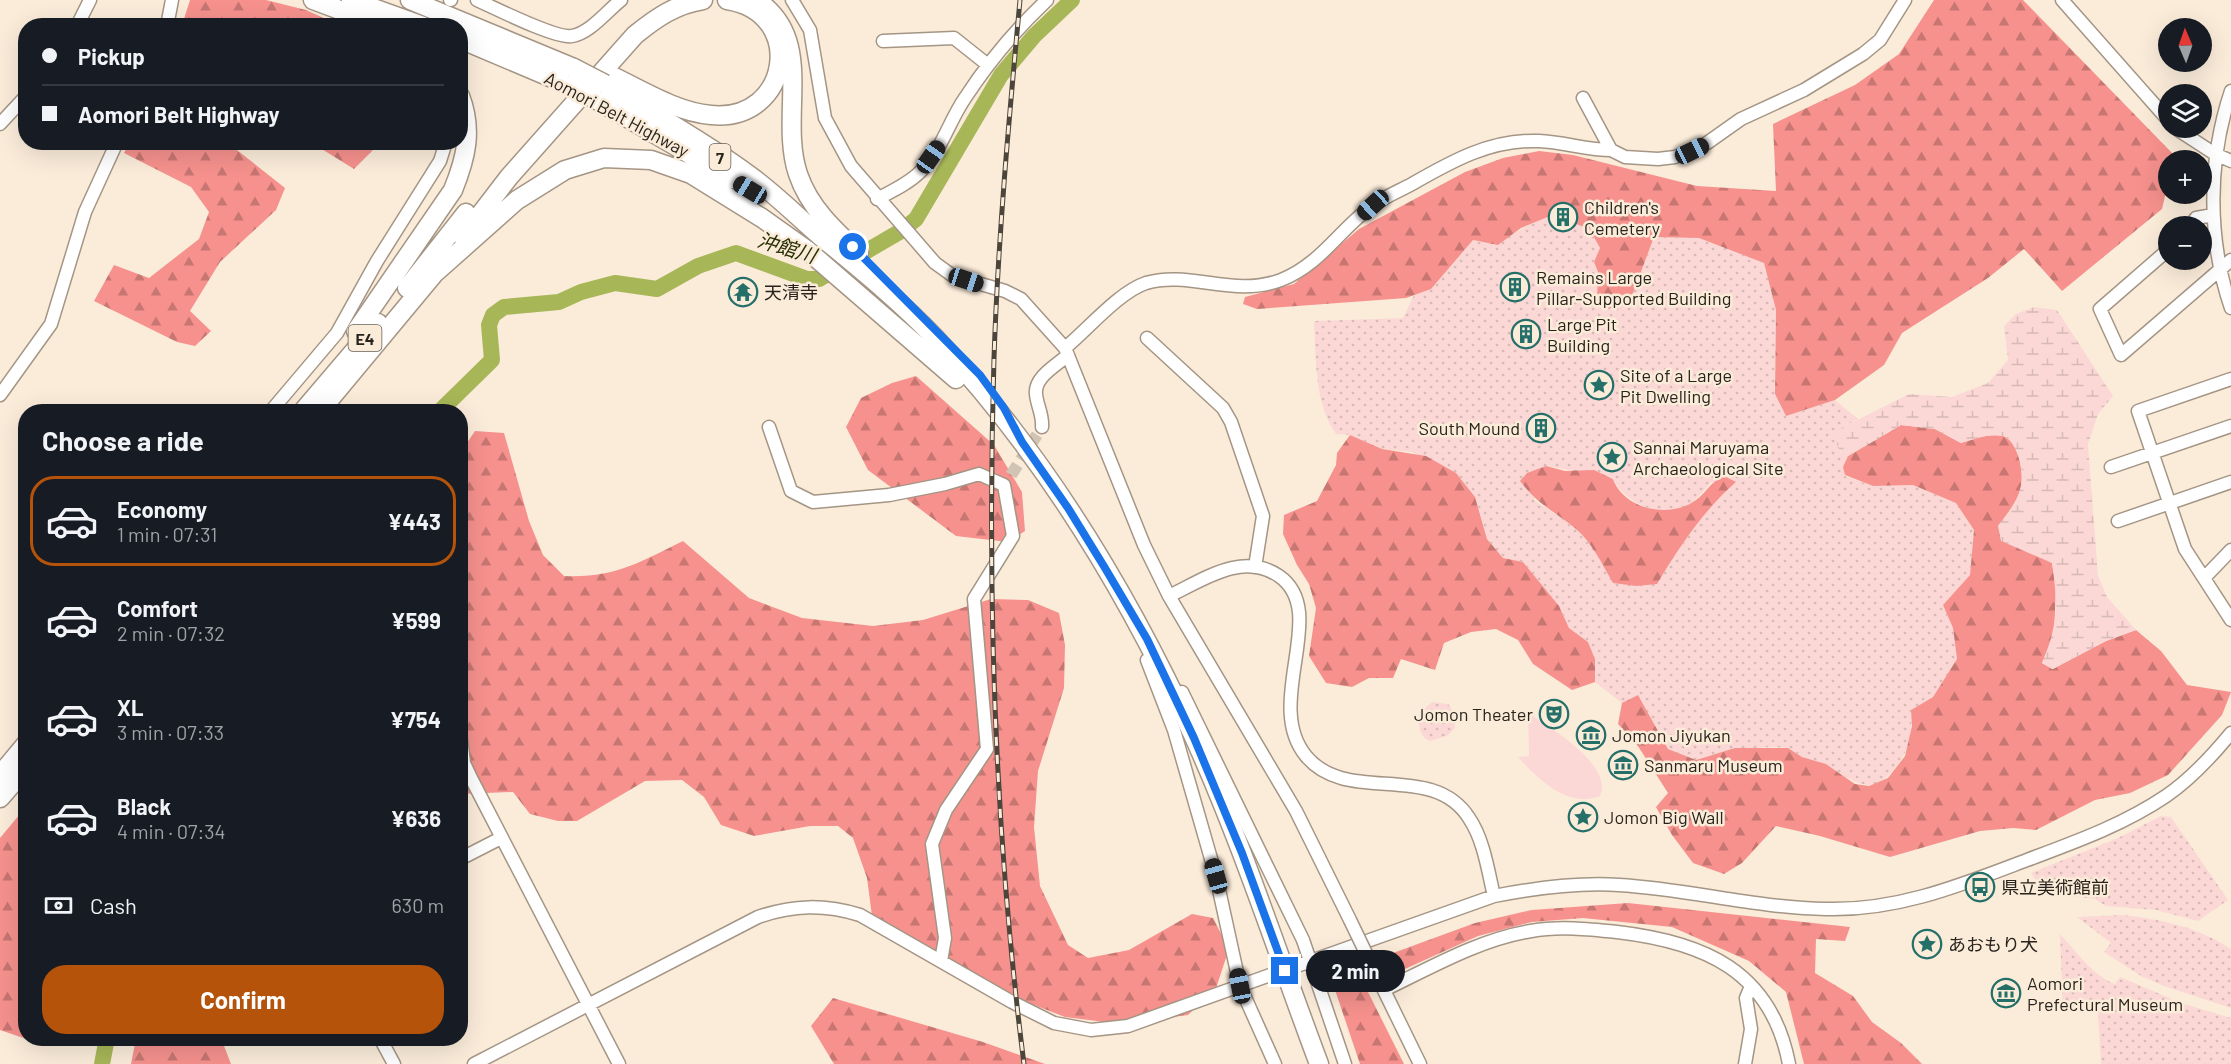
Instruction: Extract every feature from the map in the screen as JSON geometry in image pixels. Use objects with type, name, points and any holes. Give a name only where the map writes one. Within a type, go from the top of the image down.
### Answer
[{"type":"highway","points":[[313,0],[361,18]]},
{"type":"highway","points":[[351,0],[401,18]]},
{"type":"highway","points":[[410,0],[455,18]]},
{"type":"highway","points":[[431,268],[502,168],[601,57],[646,14],[673,0]]},
{"type":"highway","points":[[431,268],[635,35],[659,15],[703,0]]},
{"type":"highway","points":[[468,23],[510,40],[549,49],[572,70],[603,86],[689,111],[711,116],[729,115],[747,110],[763,99],[773,87],[779,71],[780,53],[777,36],[767,20],[753,9],[727,0]]},
{"type":"highway","points":[[756,0],[777,17],[790,43],[793,60],[790,131],[798,174],[833,237],[862,263],[977,385],[1026,448],[1084,533],[1147,639],[1218,793],[1319,1064]]},
{"type":"highway","name":"Aomori Belt Highway","points":[[468,41],[572,70],[603,86],[750,190],[833,237]]},
{"type":"highway","points":[[306,404],[453,190],[463,166],[465,150]]},
{"type":"highway","points":[[431,268],[517,200],[565,170],[604,158],[651,160],[691,174],[762,218],[807,250],[939,362],[1026,448]]},
{"type":"highway","name":"E4","points":[[307,404],[431,268]]},
{"type":"highway","name":"E4","points":[[325,404],[431,268]]},
{"type":"highway","points":[[0,775],[18,754]]},
{"type":"highway","points":[[0,798],[18,777]]},
{"type":"street","points":[[81,18],[90,0]]},
{"type":"street","points":[[169,18],[172,0]]},
{"type":"street","points":[[477,0],[553,33],[571,36],[581,32],[621,0]]},
{"type":"street","points":[[792,0],[810,30],[825,118],[851,166],[921,250],[953,276],[1005,291],[1021,299],[1066,351],[1144,545],[1169,596],[1296,811],[1420,1064]]},
{"type":"street","points":[[881,203],[922,170],[940,144],[963,101],[988,65],[1047,0]]},
{"type":"street","points":[[1042,427],[1042,417],[1035,393],[1038,381],[1117,302],[1144,284],[1174,280],[1244,287],[1265,285],[1284,279],[1320,257],[1373,205],[1473,152],[1517,141],[1539,141],[1611,150],[1625,157],[1658,159],[1675,157],[1707,143],[1741,119],[1804,90],[1863,54],[1881,40],[1905,0]]},
{"type":"street","points":[[2062,0],[2158,109]]},
{"type":"street","points":[[883,41],[954,38],[988,65]]},
{"type":"street","points":[[2231,91],[2215,154],[2213,215],[2220,269],[2231,308]]},
{"type":"street","points":[[1583,98],[1611,150]]},
{"type":"street","points":[[0,123],[18,104]]},
{"type":"street","points":[[2190,138],[2231,162]]},
{"type":"street","points":[[0,395],[51,324],[85,212],[113,150]]},
{"type":"street","points":[[277,404],[337,333],[377,261],[440,161],[443,150]]},
{"type":"street","points":[[2207,216],[2213,215]]},
{"type":"street","points":[[2158,259],[2100,309],[2121,355],[2231,260]]},
{"type":"street","points":[[1147,338],[1223,408],[1231,422],[1263,516],[1255,567]]},
{"type":"street","points":[[2231,379],[2138,411],[2185,549],[2231,620]]},
{"type":"street","points":[[2111,467],[2231,426]]},
{"type":"street","points":[[769,427],[791,491],[813,502],[889,495],[945,484],[979,474],[1007,480],[1013,536],[974,599],[987,749],[946,810],[932,844],[945,938],[941,961]]},
{"type":"street","points":[[2118,521],[2231,482]]},
{"type":"street","points":[[1084,533],[1094,561],[1152,669],[1174,730],[1216,876],[1240,986],[1275,1064]]},
{"type":"street","points":[[2205,577],[2231,550]]},
{"type":"street","points":[[1169,596],[1237,566],[1255,567],[1280,577],[1294,594],[1297,604],[1299,630],[1289,710],[1294,737],[1300,749],[1320,770],[1336,776],[1422,787],[1449,796],[1470,818],[1477,833],[1494,896]]},
{"type":"street","points":[[1147,639],[1173,675],[1214,752],[1312,961],[1345,1064]]},
{"type":"street","points":[[1294,968],[1494,896],[1549,886],[1618,884],[1806,908],[1862,908],[1914,900],[1998,871],[2114,826],[2169,794],[2204,764],[2231,733]]},
{"type":"street","points":[[468,771],[619,1064]]},
{"type":"street","points":[[468,855],[501,838]]},
{"type":"street","points":[[474,1064],[758,917],[801,906],[842,910],[860,915],[1036,1015],[1072,1028],[1092,1030],[1128,1026],[1274,974]]},
{"type":"street","points":[[1384,990],[1495,940],[1530,931],[1564,928],[1646,936],[1686,944],[1715,957],[1760,994],[1778,1028],[1789,1064]]},
{"type":"street","points":[[1745,1064],[1751,1029],[1746,998],[1751,986]]},
{"type":"street","points":[[384,1046],[394,1064]]},
{"type":"green space","points":[[190,0],[266,0],[306,10],[324,18],[184,18]]},
{"type":"green space","points":[[1934,0],[2023,0],[2169,150],[2158,150],[2158,204],[2163,204],[2162,209],[2062,291],[2024,249],[1988,278],[1902,333],[1884,365],[1835,400],[1786,416],[1775,394],[1776,310],[1764,263],[1699,238],[1654,237],[1632,296],[1609,309],[1597,301],[1598,272],[1594,262],[1600,248],[1589,228],[1550,216],[1521,228],[1498,245],[1473,240],[1431,289],[1406,298],[1257,309],[1243,304],[1245,297],[1294,284],[1359,229],[1465,172],[1503,158],[1539,151],[1573,155],[1697,186],[1776,191],[1773,124],[1855,85],[1899,54]]},
{"type":"green space","points":[[126,150],[237,150],[285,188],[276,210],[220,262],[190,311],[211,331],[195,346],[177,342],[94,301],[114,265],[149,278],[199,239],[209,212],[191,187],[124,153]]},
{"type":"green space","points":[[323,150],[373,150],[354,169]]},
{"type":"green space","points":[[1550,216],[1589,227],[1600,248],[1594,262],[1598,272],[1597,301],[1632,296],[1654,237],[1699,238],[1764,263],[1776,310],[1775,394],[1786,416],[1835,400],[1858,419],[1839,429],[1840,451],[1848,456],[1843,467],[1845,476],[1873,486],[1913,485],[1956,503],[1974,530],[1970,575],[1943,605],[1953,628],[1957,659],[1933,697],[1911,710],[1910,734],[1903,756],[1886,778],[1878,783],[1870,785],[1854,781],[1825,764],[1802,757],[1786,748],[1765,747],[1741,750],[1696,760],[1668,749],[1638,695],[1622,703],[1595,682],[1595,659],[1588,642],[1569,628],[1560,608],[1523,562],[1503,558],[1487,539],[1476,499],[1413,452],[1382,449],[1350,435],[1336,434],[1329,422],[1320,394],[1314,321],[1403,318],[1414,295],[1431,289],[1473,240],[1494,241]],"holes":[[[1546,466],[1613,478],[1617,486],[1630,499],[1648,508],[1666,512],[1686,507],[1696,500],[1711,482],[1736,482],[1693,530],[1657,584],[1601,562],[1589,542],[1581,534],[1534,500]]]},
{"type":"green space","points":[[2034,307],[2057,310],[2113,396],[2098,414],[2088,444],[2098,576],[2107,597],[2136,630],[2106,641],[2052,669],[2042,663],[2054,626],[2056,602],[2052,563],[2001,541],[1998,526],[2015,502],[2021,487],[2019,458],[2011,442],[2006,437],[1992,435],[1961,443],[1935,429],[1901,425],[1848,456],[1840,451],[1834,438],[1839,429],[1909,394],[1952,397],[1988,383],[2008,360],[2004,326],[2016,314]]},
{"type":"green space","points":[[916,376],[994,445],[1022,492],[1025,531],[1008,542],[956,536],[868,470],[846,427],[861,398],[892,383]]},
{"type":"green space","points":[[1901,425],[1935,429],[1961,443],[1998,435],[2009,439],[2013,445],[2019,458],[2021,487],[2015,502],[1998,526],[2052,563],[2056,588],[2054,634],[2042,663],[2053,669],[2106,641],[2136,630],[2161,651],[2187,685],[2231,692],[2222,715],[2168,775],[2130,793],[2095,800],[2036,830],[2013,828],[1980,831],[1890,857],[1820,836],[1776,826],[1742,863],[1724,874],[1693,863],[1672,835],[1656,807],[1668,793],[1636,743],[1618,724],[1622,703],[1638,695],[1668,749],[1696,760],[1735,748],[1788,748],[1802,757],[1826,764],[1855,784],[1869,786],[1888,778],[1905,756],[1912,726],[1911,710],[1933,697],[1957,659],[1953,628],[1943,605],[1970,575],[1974,530],[1956,503],[1913,485],[1873,486],[1845,475],[1843,467],[1848,456]]},
{"type":"green space","points":[[475,431],[504,433],[529,521],[543,555],[564,576],[598,574],[626,568],[683,541],[749,598],[802,618],[873,626],[923,620],[991,599],[1028,600],[1059,613],[1065,645],[1064,688],[1038,771],[1034,827],[1040,886],[1068,945],[1088,958],[1129,950],[1192,914],[1213,918],[1229,949],[1216,988],[1188,1015],[1121,1024],[1065,1017],[985,986],[872,916],[867,878],[853,838],[838,826],[810,826],[754,836],[721,825],[704,797],[682,780],[645,781],[577,821],[558,821],[530,814],[513,792],[468,794],[468,441]]},
{"type":"green space","points":[[1350,435],[1382,449],[1426,456],[1456,473],[1475,497],[1487,539],[1503,558],[1523,562],[1559,606],[1569,628],[1588,642],[1595,659],[1595,682],[1572,690],[1533,664],[1518,640],[1496,629],[1471,632],[1444,643],[1435,670],[1401,659],[1393,678],[1369,678],[1352,687],[1326,683],[1309,656],[1316,608],[1309,584],[1297,565],[1283,534],[1284,515],[1317,501],[1336,465],[1337,453]]},
{"type":"green space","points":[[1546,466],[1565,471],[1594,470],[1613,479],[1627,498],[1649,508],[1662,510],[1686,506],[1724,476],[1736,482],[1693,530],[1657,584],[1636,586],[1613,583],[1597,554],[1582,535],[1540,502],[1520,481],[1527,473]]},
{"type":"green space","points":[[1433,702],[1448,704],[1453,711],[1455,728],[1447,736],[1430,741],[1421,733],[1420,722],[1424,710]]},
{"type":"green space","points":[[1528,713],[1564,737],[1589,760],[1598,772],[1602,784],[1600,796],[1588,799],[1565,795],[1544,782],[1518,757],[1529,756]]},
{"type":"green space","points":[[18,816],[18,1036],[0,1030],[0,838]]},
{"type":"green space","points":[[2161,816],[2171,817],[2228,900],[2198,921],[2156,910],[2106,906],[2095,899],[2052,894],[2038,884],[2031,873],[2118,838]]},
{"type":"green space","points":[[1628,903],[1850,927],[1845,941],[1816,939],[1815,973],[1853,996],[1872,1022],[1901,1043],[1922,1064],[1804,1064],[1786,992],[1749,961],[1672,927],[1583,918],[1532,922],[1478,936],[1396,973],[1388,971],[1385,956],[1475,923],[1532,910]]},
{"type":"green space","points":[[2122,915],[2179,925],[2206,935],[2231,949],[2231,1008],[2141,976],[2104,952],[2111,943],[2077,917]]},
{"type":"green space","points":[[2060,934],[2099,975],[2115,984],[2120,977],[2181,1003],[2231,1018],[2231,1064],[2101,1064],[2098,1011],[2063,1012]]},
{"type":"green space","points":[[1355,966],[1404,1064],[1360,1064],[1333,984],[1336,971]]},
{"type":"green space","points":[[833,998],[983,1042],[1045,1064],[834,1064],[811,1026]]},
{"type":"green space","points":[[134,1046],[224,1046],[231,1064],[131,1064]]},
{"type":"waterway","name":"沖館川","points":[[447,404],[492,360],[489,325],[493,315],[504,307],[559,302],[581,292],[615,283],[657,289],[698,266],[736,253],[807,279],[819,279],[901,231],[916,219],[1001,75],[1034,36],[1072,0]]},
{"type":"waterway","name":"沖館川","points":[[102,1064],[105,1046]]},
{"type":"tunnel","points":[[1011,475],[1042,427]]},
{"type":"railway","points":[[1020,0],[998,268],[992,446],[992,535],[999,800],[1024,1064]]},
{"type":"place","name":"Children's Cemetery","points":[[1563,217]]},
{"type":"place","name":"Remains Large Pillar-Supported Building","points":[[1515,287]]},
{"type":"place","name":"天清寺","points":[[743,292]]},
{"type":"place","name":"Large Pit Building","points":[[1526,334]]},
{"type":"place","name":"Site of a Large Pit Dwelling","points":[[1599,385]]},
{"type":"place","name":"South Mound","points":[[1541,428]]},
{"type":"place","name":"Sannai Maruyama Archaeological Site","points":[[1612,457]]},
{"type":"place","name":"Jomon Theater","points":[[1554,714]]},
{"type":"place","name":"Jomon Jiyukan","points":[[1591,735]]},
{"type":"place","name":"Sanmaru Museum","points":[[1623,765]]},
{"type":"place","name":"Jomon Big Wall","points":[[1583,817]]},
{"type":"place","name":"県立美術館前","points":[[1980,887]]},
{"type":"place","name":"あおもり犬","points":[[1927,944]]},
{"type":"place","name":"Aomori Prefectural Museum","points":[[2006,993]]},
{"type":"route","points":[[853,247],[980,375],[1004,408],[1022,442],[1068,508],[1105,568],[1147,639],[1194,738],[1242,853],[1285,971]]}]
